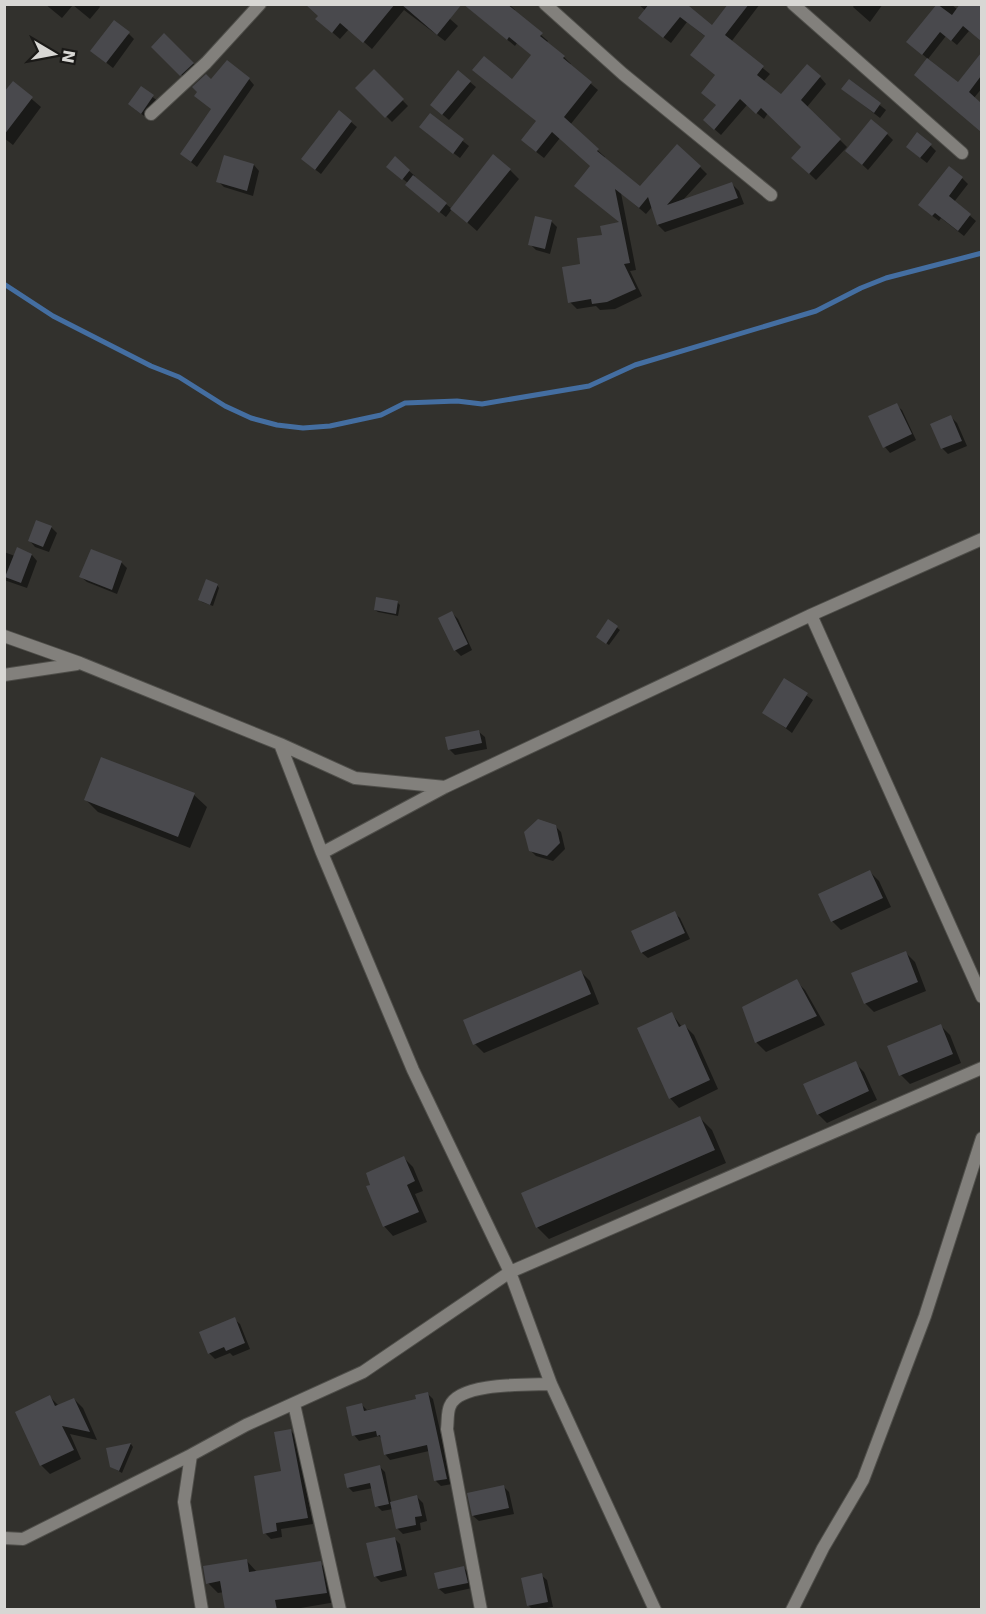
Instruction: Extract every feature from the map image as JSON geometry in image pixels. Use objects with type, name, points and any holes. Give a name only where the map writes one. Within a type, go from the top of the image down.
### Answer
[{"type":"street","points":[[151,114],[206,63],[260,4]]},
{"type":"street","points":[[545,4],[623,74],[771,195]]},
{"type":"street","points":[[793,4],[962,153]]},
{"type":"street","points":[[322,853],[445,787],[811,615],[981,539]]},
{"type":"street","points":[[811,615],[981,997]]},
{"type":"street","points":[[4,636],[80,663],[280,744],[355,778],[445,787]]},
{"type":"street","points":[[4,675],[80,663]]},
{"type":"street","points":[[280,744],[322,853],[413,1070],[510,1272],[551,1384],[656,1610]]},
{"type":"street","points":[[4,1538],[23,1539],[246,1425],[363,1372],[510,1272],[981,1068]]},
{"type":"street","points":[[792,1610],[823,1548],[863,1479],[925,1316],[981,1138]]},
{"type":"street","points":[[482,1610],[447,1429],[450,1405],[457,1396],[482,1388],[551,1384]]},
{"type":"street","points":[[294,1404],[340,1610]]},
{"type":"street","points":[[191,1455],[184,1502],[202,1610]]},
{"type":"building","points":[[305,4],[395,4],[363,43],[340,23],[332,33],[315,19],[318,16]]},
{"type":"building","points":[[401,4],[462,4],[437,35]]},
{"type":"building","points":[[463,4],[507,4],[543,33],[540,36],[592,82],[564,117],[599,149],[597,151],[640,186],[677,144],[701,166],[667,205],[732,182],[738,198],[657,225],[648,197],[639,208],[615,189],[630,263],[624,264],[636,289],[607,302],[592,304],[591,299],[568,303],[562,267],[580,264],[577,238],[602,235],[600,226],[619,222],[574,186],[590,166],[552,132],[536,152],[521,140],[536,121],[472,70],[484,56],[512,79],[531,55],[509,37],[507,40]]},
{"type":"building","points":[[649,4],[690,4],[689,6],[712,25],[728,4],[749,4],[725,35],[764,66],[757,75],[781,94],[807,64],[821,76],[801,100],[841,139],[809,174],[791,158],[801,147],[761,108],[756,114],[740,99],[714,130],[703,120],[716,105],[701,93],[715,75],[690,55],[705,36],[680,17],[663,38],[638,18]]},
{"type":"building","points":[[937,4],[952,15],[960,4],[981,4],[981,41],[963,26],[951,41],[940,32],[922,55],[906,42]]},
{"type":"building","points":[[114,20],[130,32],[106,63],[90,51]]},
{"type":"building","points":[[164,33],[194,63],[180,76],[151,47]]},
{"type":"building","points":[[981,53],[981,76],[969,92],[981,103],[981,132],[914,75],[927,58],[958,82]]},
{"type":"building","points":[[227,60],[250,78],[191,162],[180,154],[211,109],[194,96],[197,92],[192,87],[206,74],[211,79]]},
{"type":"building","points":[[374,69],[404,99],[385,118],[355,88]]},
{"type":"building","points":[[458,70],[471,81],[442,115],[430,105]]},
{"type":"building","points":[[849,79],[881,103],[874,113],[841,89]]},
{"type":"building","points":[[13,81],[33,97],[4,135],[4,92]]},
{"type":"building","points":[[141,86],[154,95],[141,114],[128,104]]},
{"type":"building","points":[[339,110],[352,121],[315,170],[301,159]]},
{"type":"building","points":[[430,113],[464,139],[453,154],[419,127]]},
{"type":"building","points":[[871,119],[888,133],[862,165],[845,151]]},
{"type":"building","points":[[917,132],[932,144],[920,158],[906,147]]},
{"type":"building","points":[[493,154],[511,169],[467,223],[450,209]]},
{"type":"building","points":[[224,155],[254,164],[247,191],[216,182]]},
{"type":"building","points":[[395,156],[410,170],[402,180],[386,167]]},
{"type":"building","points":[[949,166],[963,177],[949,196],[971,214],[958,231],[935,213],[932,216],[918,205]]},
{"type":"building","points":[[413,175],[447,203],[439,213],[405,185]]},
{"type":"building","points":[[535,216],[552,220],[545,249],[528,245]]},
{"type":"building","points":[[897,403],[912,434],[883,448],[868,416]]},
{"type":"building","points":[[951,415],[962,441],[941,449],[930,424]]},
{"type":"building","points":[[36,520],[52,526],[43,547],[28,541]]},
{"type":"building","points":[[17,547],[32,554],[21,583],[5,577]]},
{"type":"building","points":[[91,549],[122,561],[112,590],[79,577]]},
{"type":"building","points":[[206,579],[218,584],[210,605],[198,600]]},
{"type":"building","points":[[376,597],[398,601],[396,614],[374,610]]},
{"type":"building","points":[[452,611],[468,644],[454,651],[438,618]]},
{"type":"building","points":[[608,619],[618,626],[606,644],[596,637]]},
{"type":"building","points":[[784,678],[808,693],[786,728],[762,713]]},
{"type":"building","points":[[479,730],[482,743],[448,750],[445,737]]},
{"type":"building","points":[[101,757],[195,793],[178,837],[84,800]]},
{"type":"building","points":[[538,819],[556,825],[560,843],[547,856],[529,851],[524,832]]},
{"type":"building","points":[[870,870],[883,898],[831,922],[818,894]]},
{"type":"building","points":[[675,911],[685,933],[641,953],[631,931]]},
{"type":"building","points":[[906,951],[918,982],[864,1004],[851,973]]},
{"type":"building","points":[[581,970],[591,994],[473,1045],[463,1020]]},
{"type":"building","points":[[797,979],[817,1016],[755,1043],[742,1007]]},
{"type":"building","points":[[672,1012],[679,1027],[685,1024],[710,1080],[669,1099],[637,1028]]},
{"type":"building","points":[[941,1024],[953,1054],[899,1076],[887,1046]]},
{"type":"building","points":[[856,1061],[869,1091],[817,1115],[803,1084]]},
{"type":"building","points":[[700,1116],[715,1150],[536,1228],[521,1193]]},
{"type":"building","points":[[404,1156],[415,1181],[407,1185],[419,1212],[383,1227],[366,1186],[370,1185],[366,1173]]},
{"type":"building","points":[[235,1317],[245,1343],[226,1351],[224,1347],[208,1354],[199,1332]]},
{"type":"building","points":[[428,1392],[447,1479],[434,1481],[427,1445],[384,1455],[380,1435],[377,1436],[376,1431],[352,1436],[346,1407],[362,1403],[364,1411],[416,1399],[415,1395]]},
{"type":"building","points":[[50,1395],[55,1406],[74,1398],[90,1432],[62,1426],[74,1450],[40,1466],[15,1412]]},
{"type":"building","points":[[291,1429],[308,1518],[276,1523],[277,1531],[263,1534],[254,1476],[281,1471],[274,1432]]},
{"type":"building","points":[[131,1443],[119,1471],[110,1467],[106,1448]]},
{"type":"building","points":[[380,1465],[389,1504],[375,1507],[370,1483],[347,1488],[344,1474]]},
{"type":"building","points":[[504,1485],[509,1508],[472,1516],[467,1493]]},
{"type":"building","points":[[417,1495],[422,1516],[415,1517],[416,1525],[396,1529],[390,1502]]},
{"type":"building","points":[[395,1537],[402,1570],[374,1577],[366,1543]]},
{"type":"building","points":[[247,1559],[249,1572],[321,1561],[327,1593],[275,1600],[277,1610],[225,1610],[220,1581],[206,1584],[203,1566]]},
{"type":"building","points":[[464,1566],[468,1583],[438,1589],[434,1573]]},
{"type":"building","points":[[542,1573],[548,1602],[527,1606],[521,1578]]},
{"type":"waterway","points":[[4,284],[53,316],[151,366],[179,377],[225,406],[251,418],[277,425],[303,428],[330,426],[381,415],[405,403],[457,401],[482,404],[589,386],[635,365],[816,311],[886,278],[982,253]]}]
